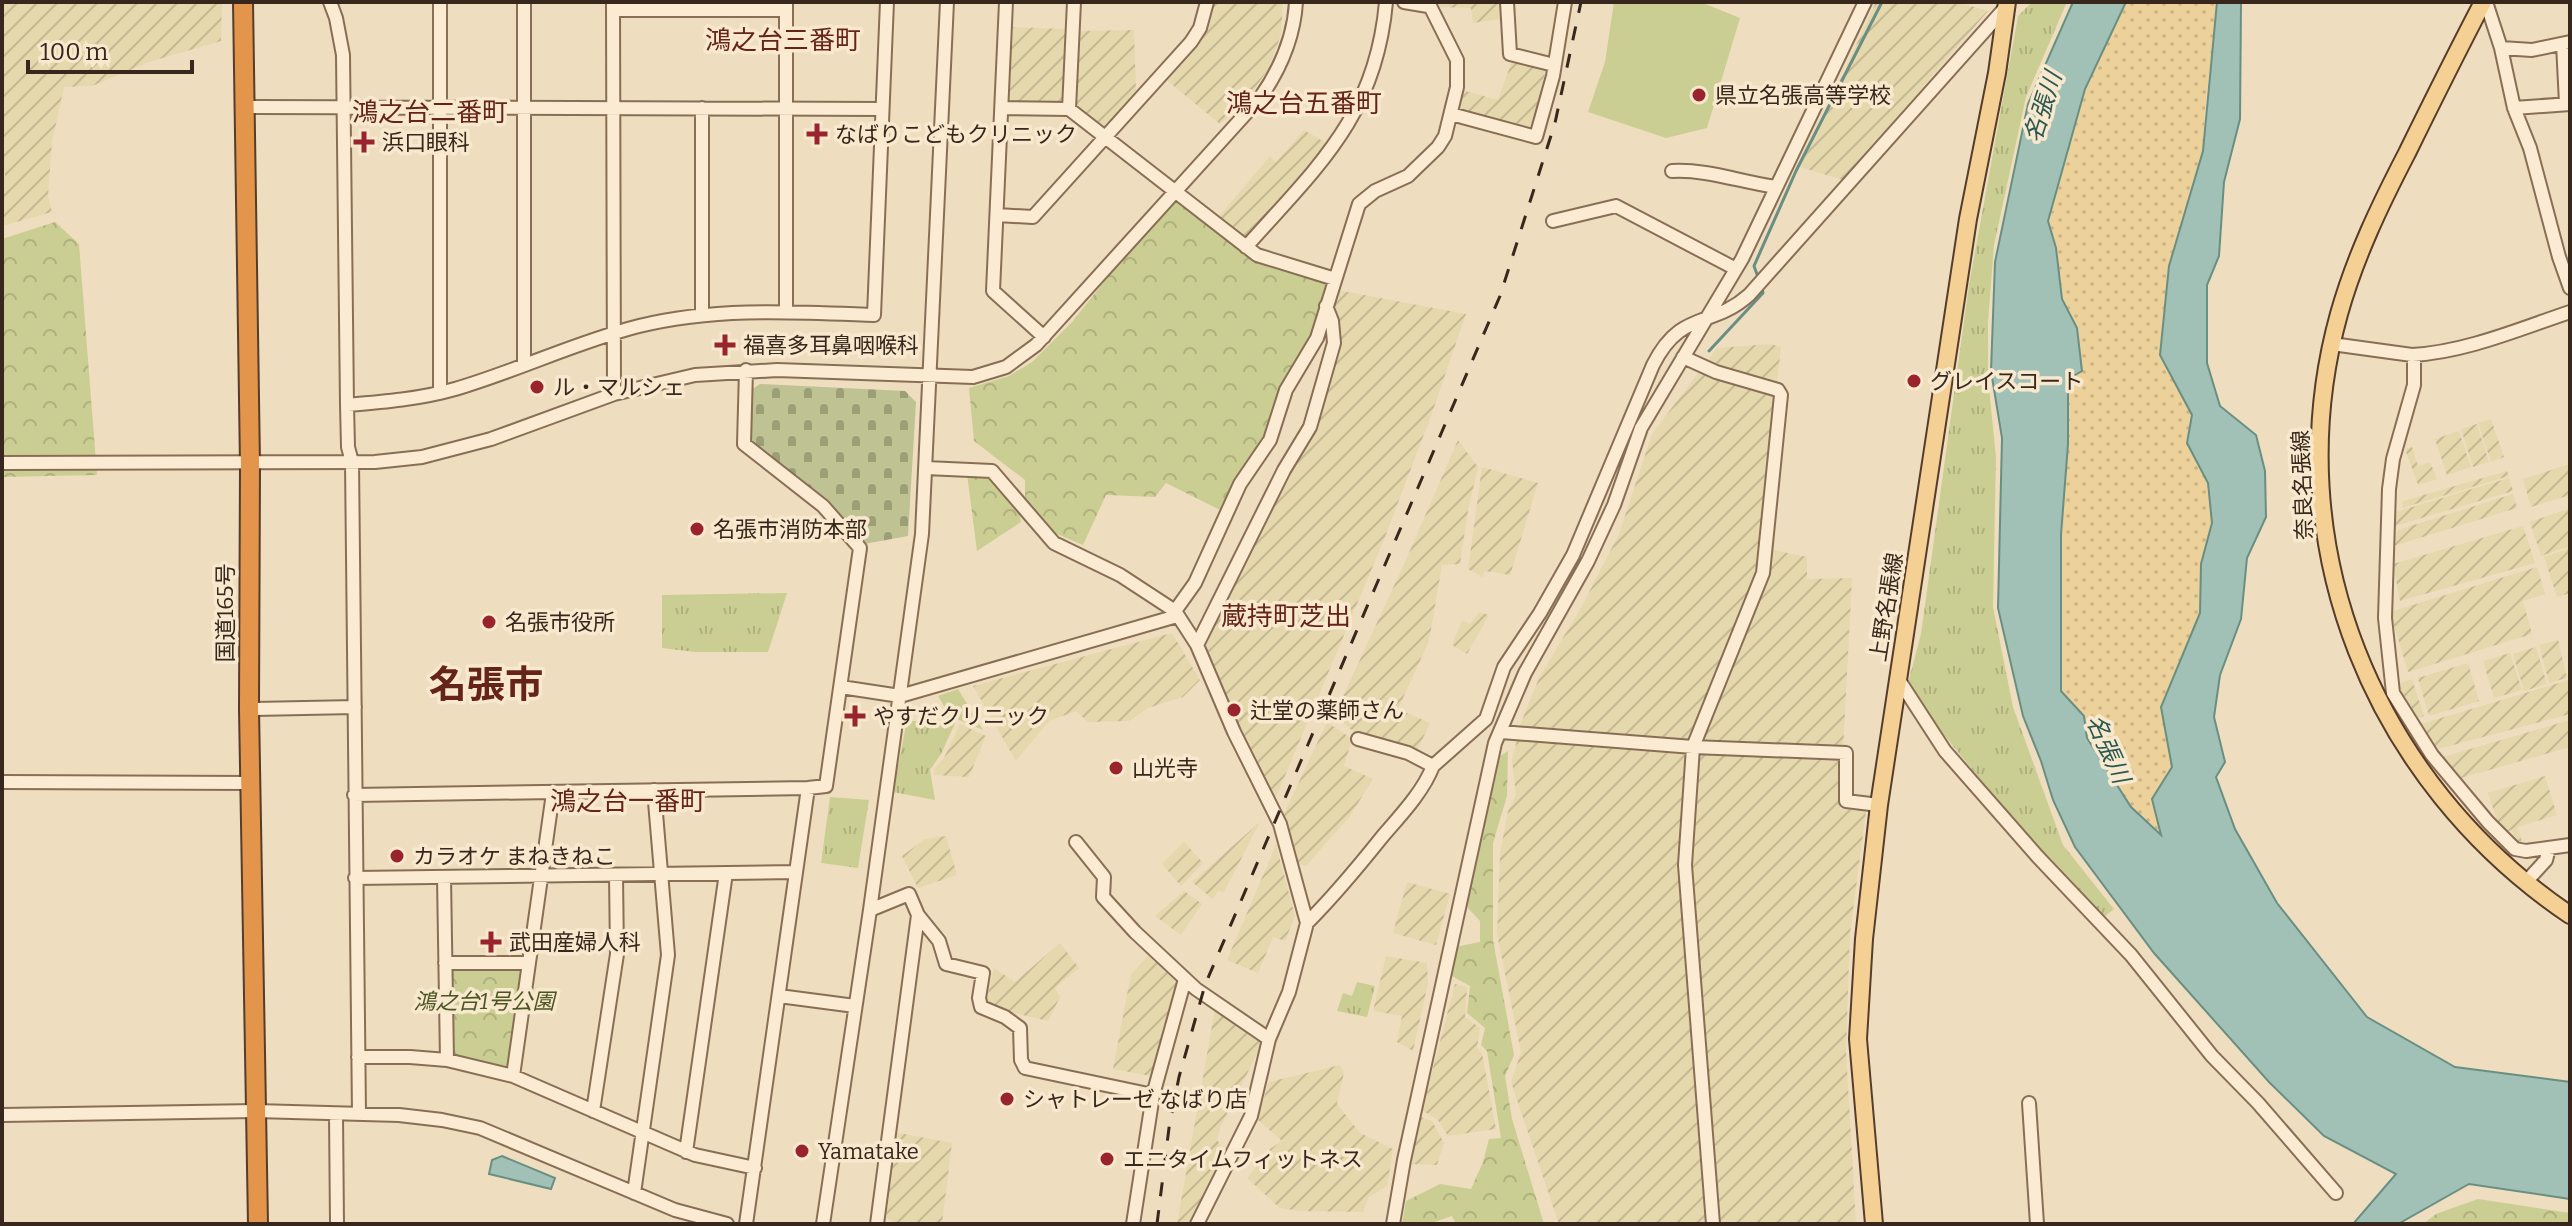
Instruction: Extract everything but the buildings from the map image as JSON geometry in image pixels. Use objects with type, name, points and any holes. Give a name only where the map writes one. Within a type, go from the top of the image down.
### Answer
[{"type":"highway","name":"国道165号","points":[[243,2],[250,464],[249,709],[258,1224]]},
{"type":"main road","name":"奈良名張線","points":[[2485,2],[2368,230],[2350,277],[2332,344],[2321,428],[2322,513],[2332,577],[2346,621],[2375,694],[2408,749],[2470,828],[2526,882],[2570,915]]},
{"type":"main road","name":"上野名張線","points":[[1874,1224],[1858,1039],[1864,939],[1897,677],[1968,219],[1997,73],[2006,5]]},
{"type":"street","points":[[330,2],[343,55],[347,405],[348,447],[352,462],[359,1114]]},
{"type":"street","points":[[440,2],[440,393]]},
{"type":"street","points":[[524,2],[524,365]]},
{"type":"street","points":[[347,405],[440,393],[613,333],[702,315],[786,311],[874,315],[887,2]]},
{"type":"street","points":[[823,1224],[922,534],[931,376],[934,221],[947,2]]},
{"type":"street","points":[[1006,2],[993,291],[1044,337]]},
{"type":"street","points":[[1069,109],[1074,2]]},
{"type":"street","points":[[997,215],[1033,217],[1191,42],[1200,28],[1207,2]]},
{"type":"street","points":[[2,463],[250,464],[422,457],[519,430],[614,394],[695,375],[746,370],[973,377],[996,372],[1017,361],[1044,337],[1269,85],[1288,47],[1296,2]]},
{"type":"street","points":[[1246,247],[1325,158],[1352,120],[1375,67],[1386,2]]},
{"type":"street","points":[[841,687],[900,696],[1176,613],[1195,583],[1240,484],[1270,440],[1286,390],[1317,338],[1359,204],[1375,191],[1397,182],[1418,168],[1445,136],[1457,87],[1457,60],[1428,4],[1404,2]]},
{"type":"street","points":[[1507,2],[1510,54],[1554,65]]},
{"type":"street","points":[[1451,114],[1536,137],[1554,65],[1565,2]]},
{"type":"street","points":[[1393,1224],[1495,743],[1525,673],[1588,561],[1614,505],[1641,428],[1736,269],[1865,2]]},
{"type":"street","points":[[2485,2],[2570,288]]},
{"type":"street","points":[[1197,1224],[1251,1116],[1269,1039],[1289,992],[1307,923],[1400,816],[1429,777],[1433,766],[1486,719],[1504,667],[1573,555],[1660,351],[1688,323],[1736,307],[1760,284],[2006,5]]},
{"type":"street","points":[[614,394],[613,6],[786,6],[786,311]]},
{"type":"street","points":[[2501,48],[2532,50],[2566,43],[2568,103],[2514,108]]},
{"type":"street","points":[[244,107],[882,109]]},
{"type":"street","points":[[702,108],[702,315]]},
{"type":"street","points":[[1002,108],[1069,109],[1257,255],[1335,279]]},
{"type":"street","points":[[1672,171],[1692,170],[1776,187]]},
{"type":"street","points":[[1553,221],[1616,206],[1736,269]]},
{"type":"street","points":[[1197,645],[1284,470],[1310,427],[1334,343],[1326,306]]},
{"type":"street","points":[[2332,344],[2414,355],[2468,345],[2570,312]]},
{"type":"street","points":[[2414,355],[2414,385],[2393,459],[2389,489],[2385,618],[2393,693],[2426,747],[2488,822],[2515,849],[2526,851],[2570,845]]},
{"type":"street","points":[[1683,357],[1716,372],[1778,390],[1782,401],[1763,573],[1693,747],[1685,865],[1713,1224]]},
{"type":"street","points":[[354,795],[826,786],[860,548],[823,506],[744,444],[746,370]]},
{"type":"street","points":[[926,468],[992,471],[1054,543],[1120,575],[1176,613],[1197,645],[1234,732],[1280,824],[1307,923]]},
{"type":"street","points":[[1897,677],[1945,751],[2038,857],[2131,955],[2212,1056],[2258,1103],[2336,1193]]},
{"type":"street","points":[[249,709],[355,707]]},
{"type":"street","points":[[1501,732],[1693,747],[1846,753],[1846,801],[1879,805]]},
{"type":"street","points":[[1358,739],[1408,753],[1433,766]]},
{"type":"street","points":[[2,782],[251,783]]},
{"type":"street","points":[[746,1224],[808,788]]},
{"type":"street","points":[[634,1193],[668,955],[654,790]]},
{"type":"street","points":[[513,1076],[553,793]]},
{"type":"street","points":[[1076,842],[1104,877],[1103,897],[1135,932],[1217,1005],[1269,1039]]},
{"type":"street","points":[[2526,882],[2546,860],[2549,848]]},
{"type":"street","points":[[355,878],[796,872]]},
{"type":"street","points":[[686,1152],[726,873]]},
{"type":"street","points":[[593,1111],[617,954],[616,875]]},
{"type":"street","points":[[444,878],[447,1060]]},
{"type":"street","points":[[870,910],[909,894],[918,915],[939,941],[946,964],[983,973],[979,998],[981,1007],[1005,1017],[1020,1028],[1021,1060],[1025,1068],[1153,1095]]},
{"type":"street","points":[[877,1224],[918,915]]},
{"type":"street","points":[[445,963],[528,963]]},
{"type":"street","points":[[1133,1224],[1153,1095],[1185,979]]},
{"type":"street","points":[[779,996],[855,1006]]},
{"type":"street","points":[[358,1057],[447,1060],[513,1076],[686,1152],[755,1168]]},
{"type":"street","points":[[2029,1103],[2037,1224]]},
{"type":"street","points":[[2,1115],[256,1111],[421,1117],[480,1128],[675,1210],[727,1224]]},
{"type":"street","points":[[336,1115],[337,1224]]},
{"type":"shaded area","points":[[2,2],[222,2],[221,41],[149,62],[92,86],[64,87],[52,142],[48,196],[52,212],[2,226],[2,183],[5,176],[2,157]]},
{"type":"shaded area","points":[[1212,2],[1283,2],[1281,34],[1269,68],[1244,104],[1220,124],[1164,78],[1203,31],[1211,14]]},
{"type":"shaded area","points":[[1434,2],[1500,2],[1501,19],[1473,23],[1471,8],[1434,7]]},
{"type":"shaded area","points":[[1876,2],[1957,2],[1988,11],[1843,180],[1800,167]]},
{"type":"shaded area","points":[[1010,27],[1067,29],[1064,98],[1057,104],[1012,104],[1007,96]]},
{"type":"shaded area","points":[[1134,30],[1136,91],[1108,126],[1100,128],[1074,104],[1078,31]]},
{"type":"shaded area","points":[[1512,61],[1545,71],[1535,126],[1526,130],[1463,112],[1458,103],[1462,90],[1498,100]]},
{"type":"shaded area","points":[[1304,130],[1331,146],[1242,239],[1217,219],[1270,156],[1276,162]]},
{"type":"shaded area","points":[[1337,290],[1466,314],[1383,542],[1274,802],[1201,645],[1314,430],[1337,323],[1333,305]]},
{"type":"shaded area","points":[[1770,344],[1781,347],[1759,547],[1807,557],[1807,579],[1852,578],[1840,809],[1866,811],[1850,933],[1846,1051],[1856,1224],[1559,1224],[1511,1082],[1521,1052],[1497,934],[1500,854],[1508,811],[1516,795],[1512,760],[1521,723],[1539,678],[1582,606],[1619,534],[1652,434],[1717,348]]},
{"type":"shaded area","points":[[2491,419],[2504,457],[2491,462],[2478,423]]},
{"type":"shaded area","points":[[2477,424],[2489,462],[2473,467],[2461,429]]},
{"type":"shaded area","points":[[2459,431],[2471,467],[2447,475],[2435,439]]},
{"type":"shaded area","points":[[1458,440],[1478,467],[1460,564],[1442,565],[1429,641],[1398,709],[1430,723],[1417,751],[1362,738],[1334,716]]},
{"type":"shaded area","points":[[2412,447],[2418,466],[2430,462],[2437,479],[2418,485],[2405,449]]},
{"type":"shaded area","points":[[2570,464],[2570,495],[2531,507],[2523,479]]},
{"type":"shaded area","points":[[1482,467],[1538,483],[1510,575],[1485,571],[1482,577],[1468,569]]},
{"type":"shaded area","points":[[2507,471],[2509,476],[2402,508],[2403,501]]},
{"type":"shaded area","points":[[2509,478],[2513,491],[2395,526],[2392,513]]},
{"type":"shaded area","points":[[2513,494],[2517,508],[2390,547],[2398,530]]},
{"type":"shaded area","points":[[2570,508],[2570,546],[2541,556],[2530,522]]},
{"type":"shaded area","points":[[2523,526],[2535,563],[2400,601],[2393,564]]},
{"type":"shaded area","points":[[2570,548],[2570,593],[2557,597],[2544,557]]},
{"type":"shaded area","points":[[2537,567],[2545,594],[2523,601],[2532,634],[2408,672],[2390,612]]},
{"type":"shaded area","points":[[1479,612],[1489,615],[1467,654],[1452,645],[1462,620],[1470,624]]},
{"type":"shaded area","points":[[1172,633],[1200,680],[1183,697],[1148,708],[1129,721],[1088,722],[1076,711],[1049,721],[1016,761],[973,686]]},
{"type":"shaded area","points":[[2558,640],[2567,678],[2549,683],[2539,645]]},
{"type":"shaded area","points":[[2536,647],[2547,684],[2524,691],[2513,654]]},
{"type":"shaded area","points":[[2510,653],[2522,690],[2494,698],[2483,661]]},
{"type":"shaded area","points":[[2468,663],[2479,701],[2429,716],[2418,678]]},
{"type":"shaded area","points":[[2412,679],[2424,716],[2409,721],[2397,684]]},
{"type":"shaded area","points":[[2569,680],[2570,714],[2434,750],[2414,726]]},
{"type":"shaded area","points":[[2570,720],[2570,747],[2454,780],[2436,759]]},
{"type":"shaded area","points":[[1327,722],[1352,739],[1344,766],[1373,779],[1350,816],[1306,866],[1298,864],[1281,820]]},
{"type":"shaded area","points":[[960,724],[986,736],[969,777],[934,775],[934,769],[944,758]]},
{"type":"shaded area","points":[[2545,776],[2557,815],[2518,827],[2522,842],[2516,844],[2512,830],[2501,833],[2488,793]]},
{"type":"shaded area","points":[[1260,822],[1224,892],[1218,891],[1213,899],[1192,882]]},
{"type":"shaded area","points":[[946,836],[957,875],[918,888],[902,856],[925,839]]},
{"type":"shaded area","points":[[1184,842],[1203,863],[1181,886],[1162,864]]},
{"type":"shaded area","points":[[1276,845],[1295,916],[1285,941],[1273,937],[1258,973],[1227,960]]},
{"type":"shaded area","points":[[1407,882],[1450,894],[1436,945],[1393,933]]},
{"type":"shaded area","points":[[1184,891],[1202,904],[1181,935],[1155,916]]},
{"type":"shaded area","points":[[1060,943],[1079,968],[1055,988],[1060,997],[1048,1021],[985,1006],[994,968],[1015,982]]},
{"type":"shaded area","points":[[1150,954],[1179,983],[1156,1077],[1113,1069],[1131,974]]},
{"type":"shaded area","points":[[1386,956],[1427,963],[1428,983],[1413,1051],[1397,1042],[1402,1016],[1373,1011]]},
{"type":"shaded area","points":[[1455,984],[1467,987],[1465,1017],[1480,1028],[1477,1048],[1482,1053],[1496,1129],[1448,1136],[1438,1120],[1422,1110]]},
{"type":"shaded area","points":[[1215,1009],[1263,1042],[1221,1126],[1217,1139],[1224,1153],[1214,1183],[1194,1224],[1177,1224]]},
{"type":"shaded area","points":[[1340,1065],[1344,1073],[1337,1104],[1360,1133],[1393,1149],[1387,1186],[1369,1197],[1363,1212],[1280,1208],[1247,1178],[1270,1149],[1282,1141],[1257,1119],[1269,1082]]},
{"type":"shaded area","points":[[1421,1117],[1432,1121],[1444,1143],[1437,1165],[1410,1164]]},
{"type":"shaded area","points":[[894,1132],[952,1143],[942,1224],[899,1224],[886,1218]]},
{"type":"green space","points":[[1614,2],[1700,2],[1740,18],[1707,128],[1666,138],[1588,112],[1605,62]]},
{"type":"green space","points":[[2032,2],[2067,2],[2026,97],[1994,245],[1988,322],[1988,378],[1996,457],[1993,607],[2013,707],[2063,845],[2114,909],[2104,917],[2002,805],[1907,687],[1921,634],[1969,285],[2018,16]]},
{"type":"green space","points":[[1174,199],[1257,259],[1334,283],[1254,455],[1222,511],[1166,483],[1155,497],[1106,495],[1083,545],[1050,531],[1025,503],[1025,480],[974,441],[969,388],[1009,376],[1032,362],[1072,322]]},
{"type":"green space","points":[[55,222],[79,244],[97,475],[2,477],[2,239]]},
{"type":"green space","points":[[760,384],[905,391],[916,402],[908,536],[864,544],[754,445],[749,436],[751,390]]},
{"type":"green space","points":[[967,474],[993,480],[1019,513],[1021,522],[977,551]]},
{"type":"green space","points":[[787,593],[768,652],[695,652],[662,648],[662,595]]},
{"type":"green space","points":[[958,689],[983,730],[957,719],[930,770],[935,800],[893,792],[907,720],[941,725],[947,711],[938,696]]},
{"type":"green space","points":[[1508,751],[1507,796],[1493,843],[1493,940],[1514,1055],[1505,1076],[1512,1119],[1544,1224],[1456,1224],[1452,1216],[1429,1224],[1402,1224],[1406,1201],[1440,1184],[1471,1189],[1489,1139],[1501,1138],[1487,1051],[1481,1045],[1485,1028],[1467,1013],[1470,986],[1448,974],[1455,947],[1480,942],[1480,921],[1468,908],[1465,898],[1481,844],[1500,756]]},
{"type":"green space","points":[[830,797],[869,800],[858,868],[821,863]]},
{"type":"green space","name":"鴻之台1号公園","points":[[517,967],[523,973],[508,1065],[502,1069],[458,1057],[452,1052],[450,973],[457,968]]},
{"type":"green space","points":[[1357,982],[1375,986],[1367,1017],[1337,1011],[1343,993],[1352,996]]},
{"type":"green space","points":[[2478,1199],[2570,1213],[2570,1224],[2423,1224],[2436,1214]]},
{"type":"sand","points":[[2126,2],[2217,4],[2203,151],[2169,266],[2160,355],[2192,416],[2187,443],[2208,483],[2212,523],[2201,564],[2200,613],[2161,707],[2172,767],[2152,799],[2162,836],[2131,807],[2087,738],[2084,716],[2061,691],[2061,535],[2068,444],[2068,378],[2077,328],[2062,299],[2056,248],[2048,221],[2085,89]]},
{"type":"water","name":"名張川","points":[[2073,2],[2126,2],[2085,89],[2048,221],[2056,248],[2062,299],[2077,328],[2082,371],[2068,379],[2068,444],[2061,535],[2061,691],[2084,716],[2087,738],[2131,807],[2161,835],[2152,799],[2172,767],[2161,707],[2200,613],[2201,564],[2212,523],[2208,483],[2187,443],[2192,415],[2160,355],[2169,266],[2203,151],[2217,2],[2241,2],[2240,119],[2224,182],[2219,256],[2207,285],[2207,363],[2220,406],[2256,435],[2265,471],[2266,517],[2247,558],[2241,619],[2220,675],[2214,717],[2225,762],[2216,777],[2235,829],[2277,903],[2367,1017],[2455,1067],[2570,1082],[2570,1199],[2469,1184],[2398,1224],[2353,1224],[2396,1174],[2324,1136],[2269,1082],[2154,953],[2075,847],[2053,800],[2023,716],[1998,608],[2002,438],[1991,371],[1995,262],[2028,104]]},
{"type":"water","points":[[502,1156],[555,1178],[551,1189],[489,1174],[492,1160]]},
{"type":"waterway","points":[[1758,277],[1754,266],[1796,171],[1882,2]]},
{"type":"waterway","points":[[1709,351],[1763,293],[1762,288]]},
{"type":"railway","points":[[1157,1224],[1179,1077],[1205,985],[1500,296],[1555,123],[1581,2]]},
{"type":"place","name":"県立名張高等学校","points":[[1699,95]]},
{"type":"place","name":"なばりこどもクリニック","points":[[817,134]]},
{"type":"place","name":"浜口眼科","points":[[364,142]]},
{"type":"place","name":"福喜多耳鼻咽喉科","points":[[725,345]]},
{"type":"place","name":"グレイスコート","points":[[1914,381]]},
{"type":"place","name":"ル・マルシェ","points":[[537,387]]},
{"type":"place","name":"名張市消防本部","points":[[697,529]]},
{"type":"place","name":"名張市役所","points":[[489,622]]},
{"type":"place","name":"辻堂の薬師さん","points":[[1234,710]]},
{"type":"place","name":"やすだクリニック","points":[[855,716]]},
{"type":"place","name":"山光寺","points":[[1116,768]]},
{"type":"place","name":"カラオケ まねきねこ","points":[[397,856]]},
{"type":"place","name":"武田産婦人科","points":[[491,942]]},
{"type":"place","name":"シャトレーゼ なばり店","points":[[1007,1099]]},
{"type":"place","name":"Yamatake","points":[[802,1151]]},
{"type":"place","name":"エニタイムフィットネス","points":[[1107,1159]]},
{"type":"district","name":"鴻之台三番町","points":[[783,40]]},
{"type":"district","name":"鴻之台五番町","points":[[1304,103]]},
{"type":"district","name":"鴻之台二番町","points":[[430,112]]},
{"type":"district","name":"蔵持町芝出","points":[[1286,616]]},
{"type":"district","name":"名張市","points":[[486,685]]},
{"type":"district","name":"鴻之台一番町","points":[[628,801]]}]
